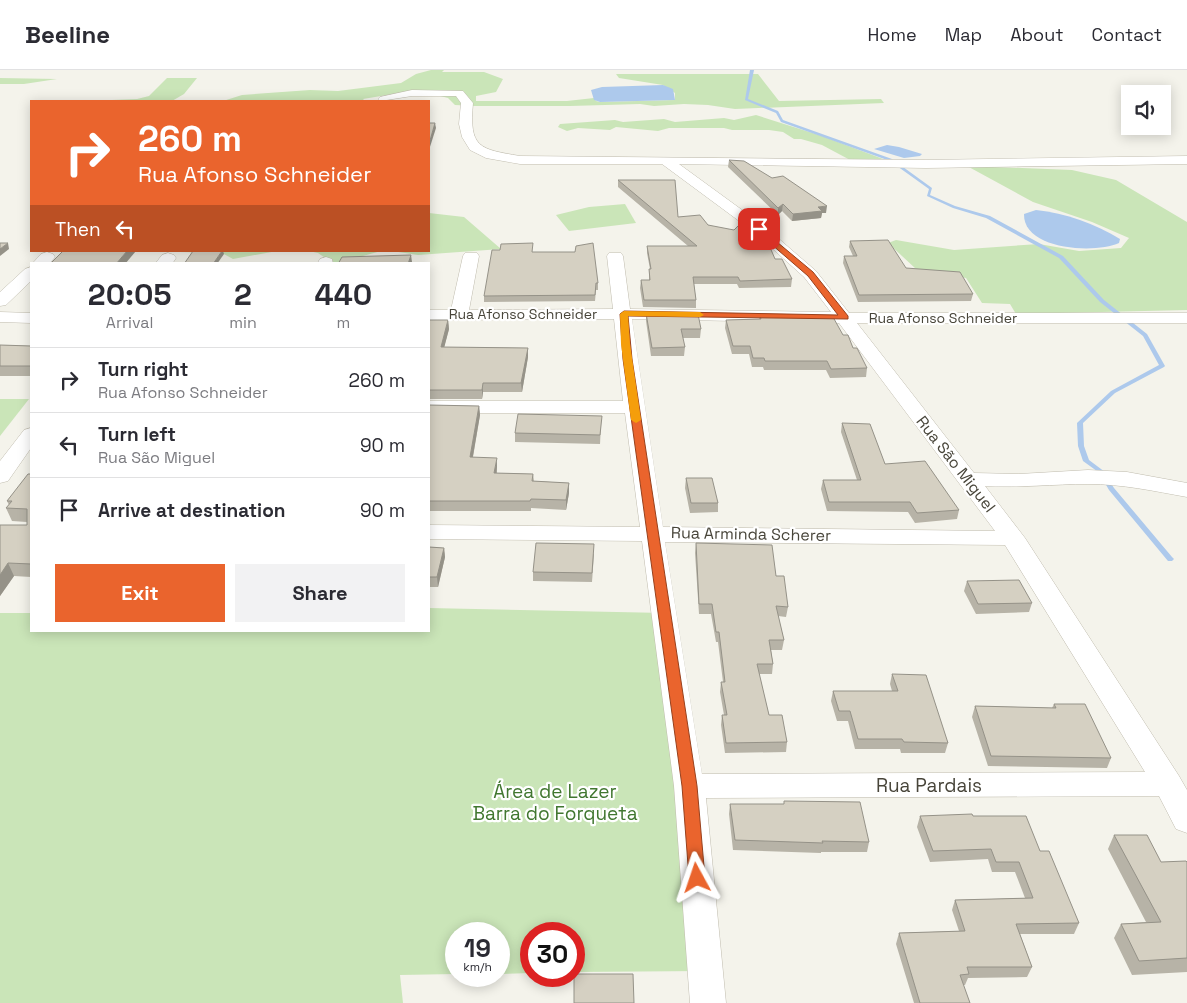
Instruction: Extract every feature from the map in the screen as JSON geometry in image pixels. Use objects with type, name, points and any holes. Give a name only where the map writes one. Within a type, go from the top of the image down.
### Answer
[{"type":"street","points":[[384,99],[412,93],[459,92],[467,103],[465,124],[468,137],[474,147],[491,155],[505,158],[544,161],[665,160],[926,164],[1187,160]]},
{"type":"street","name":"Rua São Miguel","points":[[665,160],[759,229],[810,274],[845,318],[1013,538],[1168,784],[1187,820]]},
{"type":"street","points":[[459,315],[471,256]]},
{"type":"street","points":[[615,256],[624,314],[625,344],[689,786],[708,1003]]},
{"type":"street","points":[[0,301],[30,273]]},
{"type":"street","name":"Rua Afonso Schneider","points":[[430,315],[624,314],[845,318],[1187,318]]},
{"type":"street","points":[[0,318],[30,318]]},
{"type":"street","points":[[430,407],[634,407]]},
{"type":"street","points":[[0,476],[30,435]]},
{"type":"street","points":[[967,479],[1019,481],[1088,477],[1117,479],[1187,490]]},
{"type":"street","name":"Rua Arminda Scherer","points":[[430,532],[653,532],[1013,538]]},
{"type":"street","name":"Rua Pardais","points":[[689,786],[1168,784]]},
{"type":"green space","points":[[431,70],[444,70],[442,72],[484,72],[503,79],[496,92],[476,96],[476,101],[567,101],[594,98],[600,102],[675,100],[675,93],[663,85],[619,78],[616,74],[758,74],[779,101],[881,99],[884,103],[735,109],[684,104],[654,106],[640,104],[475,106],[455,105],[448,98],[417,90],[364,100],[226,100],[242,95],[310,90],[338,91],[401,83],[416,74]]},
{"type":"green space","points":[[0,78],[57,79],[24,84],[0,84]]},
{"type":"green space","points":[[167,78],[197,78],[184,94],[174,100],[112,100],[137,99],[149,96]]},
{"type":"green space","points":[[756,115],[822,136],[891,162],[852,161],[822,145],[794,139],[783,132],[769,130],[669,128],[658,131],[616,127],[610,130],[578,128],[567,131],[558,127],[560,124],[615,120],[623,122],[664,119],[675,122],[724,118],[734,120]]},
{"type":"green space","points":[[967,166],[1072,170],[1116,180],[1187,222],[1187,310],[1016,314],[1010,304],[982,303],[966,278],[916,269],[888,243],[896,240],[954,250],[1039,244],[1079,251],[1121,248],[1129,238],[1092,222],[1033,202]]},
{"type":"green space","points":[[625,204],[636,223],[569,231],[556,215],[589,207]]},
{"type":"green space","points":[[430,213],[464,217],[501,249],[418,255],[398,252],[430,252]]},
{"type":"green space","points":[[180,252],[272,252],[233,259],[222,253]]},
{"type":"green space","points":[[314,252],[377,252],[341,262],[331,262]]},
{"type":"green space","points":[[0,399],[29,399],[0,436]]},
{"type":"green space","name":"Área de Lazer Barra do Forqueta","points":[[430,608],[665,613],[705,971],[585,972],[585,922],[520,922],[520,973],[510,974],[510,922],[445,922],[445,974],[400,975],[403,1003],[0,1003],[0,613],[30,613],[30,632],[430,632]]},
{"type":"water","points":[[663,85],[673,89],[675,100],[600,102],[594,100],[591,90],[602,87]]},
{"type":"water","points":[[887,145],[922,154],[920,156],[904,158],[874,149]]},
{"type":"water","points":[[1036,210],[1058,214],[1090,224],[1120,239],[1119,243],[1094,248],[1078,248],[1047,242],[1035,235],[1027,226],[1024,214]]},
{"type":"building","points":[[430,123],[435,123],[430,140]]},
{"type":"building","points":[[729,160],[744,161],[772,178],[783,176],[827,206],[818,207],[822,211],[793,214],[783,204],[778,208]]},
{"type":"building","points":[[618,180],[675,180],[678,217],[700,215],[708,225],[734,230],[738,226],[757,230],[766,238],[775,259],[782,259],[792,279],[740,281],[738,277],[693,277],[696,300],[644,300],[641,280],[650,280],[649,269],[651,269],[647,246],[697,246]]},
{"type":"building","points":[[888,240],[906,268],[960,272],[973,294],[859,295],[844,256],[857,256],[850,241]]},
{"type":"building","points":[[0,243],[8,243],[0,249]]},
{"type":"building","points":[[533,243],[532,252],[575,252],[576,246],[593,243],[598,283],[596,283],[595,295],[484,296],[492,250],[500,250],[501,244]]},
{"type":"building","points":[[62,252],[126,252],[118,262],[52,262]]},
{"type":"building","points":[[192,252],[221,252],[214,262],[185,262]]},
{"type":"building","points":[[411,255],[409,262],[339,262],[342,257]]},
{"type":"building","points":[[646,313],[698,314],[701,329],[681,329],[685,347],[652,348]]},
{"type":"building","points":[[760,316],[833,317],[843,335],[848,335],[853,348],[857,348],[867,368],[831,369],[827,361],[765,361],[764,358],[753,358],[750,346],[733,346],[726,320],[761,319]]},
{"type":"building","points":[[430,320],[448,320],[441,347],[528,348],[521,383],[483,383],[482,390],[430,390]]},
{"type":"building","points":[[0,345],[30,346],[30,366],[0,366]]},
{"type":"building","points":[[430,405],[479,406],[470,457],[497,458],[494,473],[533,474],[532,481],[569,483],[566,500],[531,499],[530,501],[430,501]]},
{"type":"building","points":[[518,414],[602,416],[600,435],[515,433]]},
{"type":"building","points":[[842,423],[870,424],[885,464],[925,461],[959,510],[917,513],[910,502],[829,502],[823,480],[861,480]]},
{"type":"building","points":[[28,474],[30,474],[30,564],[8,563],[0,575],[0,525],[27,525],[27,509],[6,508],[12,501],[7,501]]},
{"type":"building","points":[[686,478],[712,478],[718,503],[691,503]]},
{"type":"building","points":[[536,543],[594,544],[592,573],[533,572]]},
{"type":"building","points":[[696,543],[772,545],[776,576],[784,576],[788,607],[776,606],[784,640],[769,640],[773,664],[757,664],[769,715],[782,715],[787,742],[726,743],[722,715],[727,715],[721,682],[725,682],[719,632],[716,632],[712,604],[699,604]]},
{"type":"building","points":[[430,547],[444,548],[437,577],[430,577]]},
{"type":"building","points":[[1019,580],[1032,603],[978,604],[967,581]]},
{"type":"building","points":[[892,674],[926,675],[948,743],[904,742],[902,739],[858,739],[850,711],[839,711],[833,691],[898,691]]},
{"type":"building","points":[[1054,704],[1085,704],[1111,758],[991,756],[975,706],[1056,708]]},
{"type":"building","points":[[784,801],[860,802],[869,842],[822,841],[823,843],[735,840],[730,804],[784,804]]},
{"type":"building","points":[[972,814],[973,816],[1026,816],[1040,851],[1049,851],[1079,923],[1016,924],[1032,967],[967,967],[969,974],[960,975],[970,1003],[920,1003],[899,933],[965,931],[955,900],[1033,898],[1019,862],[996,862],[991,849],[933,851],[920,816]]},
{"type":"building","points":[[1114,835],[1147,835],[1161,862],[1187,862],[1187,958],[1139,961],[1121,924],[1161,922]]},
{"type":"building","points":[[585,974],[633,974],[634,1003],[574,1003],[574,987],[585,987]]},
{"type":"waterway","points":[[752,70],[746,99],[777,112],[782,121],[891,160],[931,189],[928,195],[954,207],[988,217],[1061,257],[1102,301],[1145,335],[1162,366],[1113,392],[1080,423],[1081,446],[1086,461],[1103,473]]},
{"type":"waterway","points":[[1108,483],[1170,559]]},
{"type":"slow traffic","points":[[636,420],[625,344],[624,314],[700,315]]},
{"type":"route","points":[[697,878],[689,786],[666,613],[627,359],[624,314],[845,318],[810,274],[759,229]]}]
